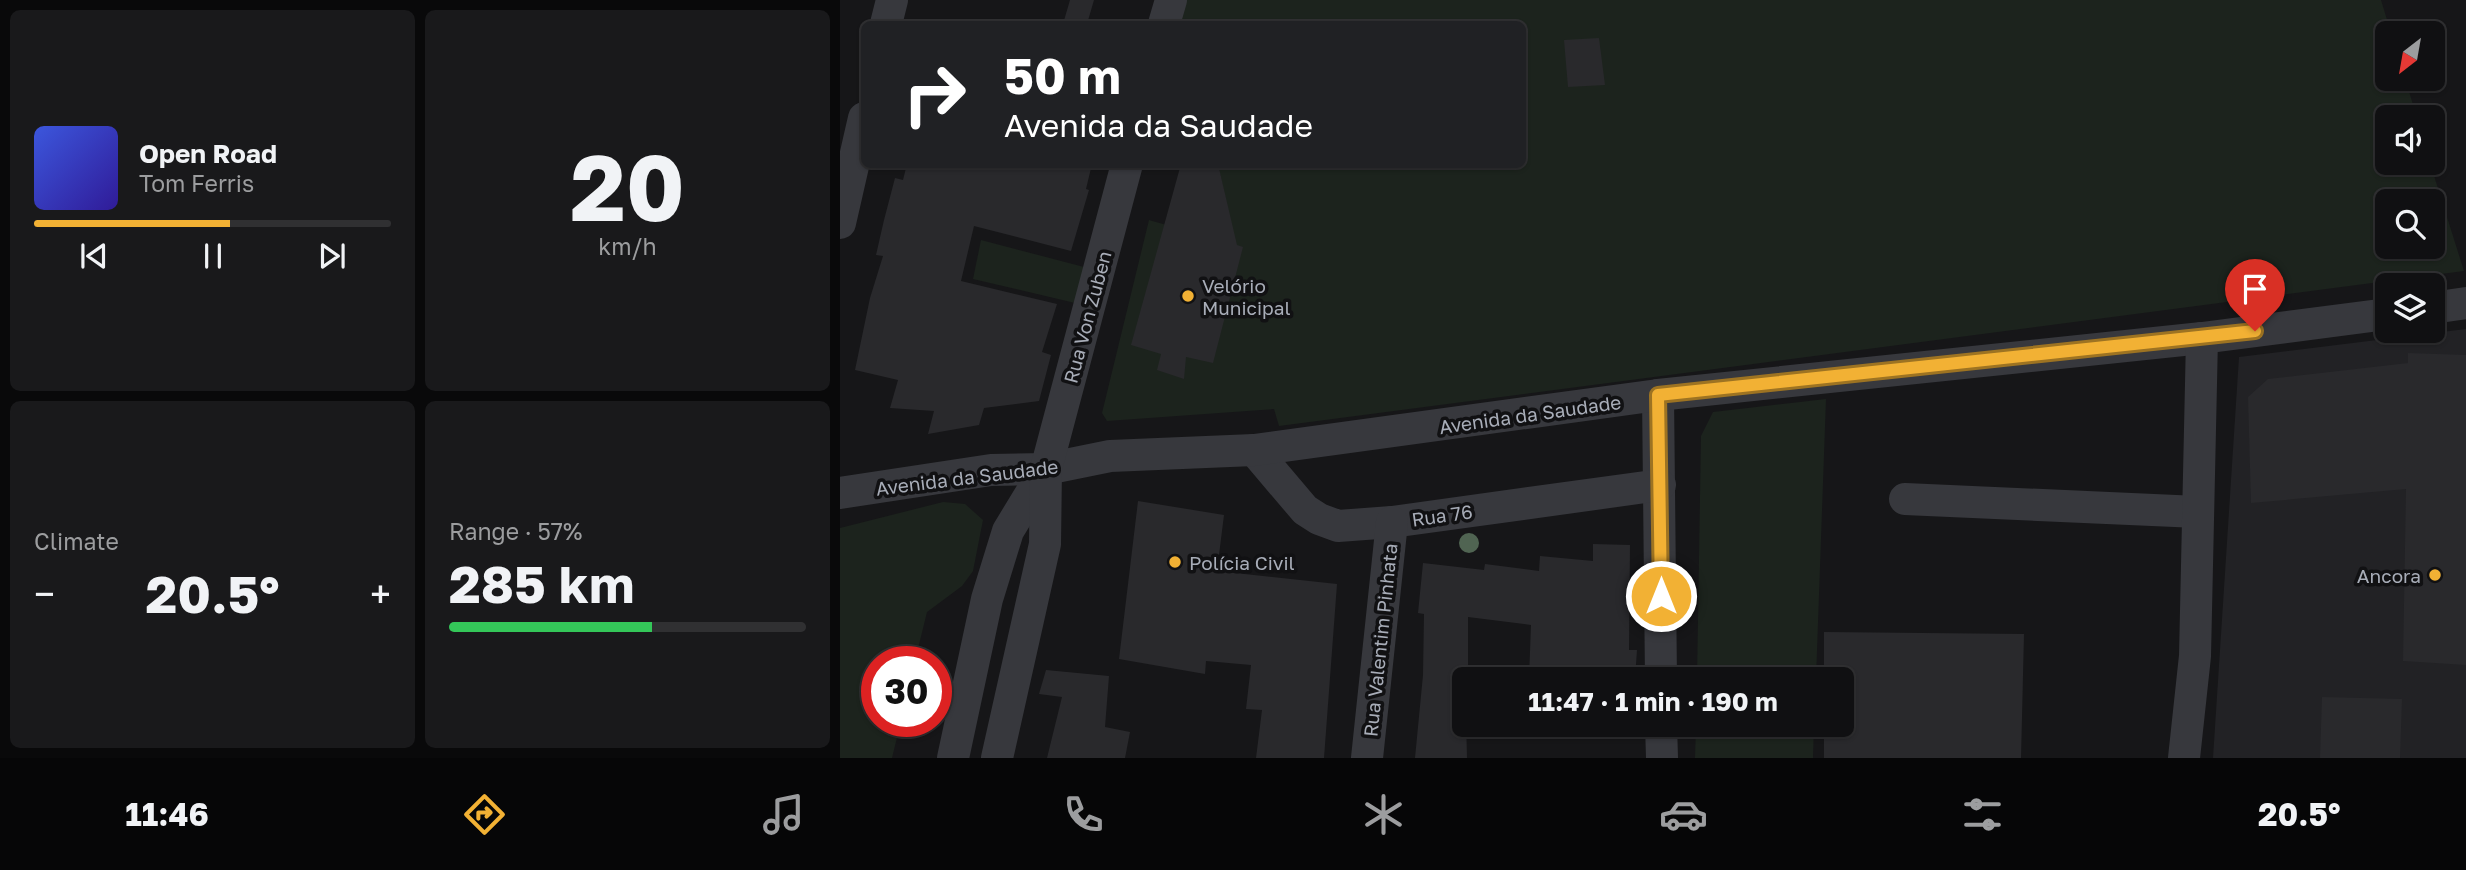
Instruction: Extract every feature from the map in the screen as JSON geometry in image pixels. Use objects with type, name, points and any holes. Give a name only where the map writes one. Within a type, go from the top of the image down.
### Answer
[{"type":"street","points":[[887,21],[892,0]]},
{"type":"street","points":[[1165,21],[1171,0]]},
{"type":"street","points":[[840,222],[861,131]]},
{"type":"street","name":"Rua Von Zuben","points":[[1046,469],[1126,168]]},
{"type":"street","points":[[2445,306],[2466,303]]},
{"type":"street","name":"Avenida da Saudade","points":[[840,493],[991,470],[1046,469],[1110,456],[1254,450],[1658,395],[2202,338],[2375,316]]},
{"type":"street","points":[[2184,758],[2195,656],[2202,338]]},
{"type":"street","points":[[1658,395],[1661,667]]},
{"type":"street","name":"Rua 76","points":[[1254,450],[1305,510],[1338,526],[1392,522],[1660,485]]},
{"type":"street","points":[[953,758],[965,711],[986,599],[1008,531],[1046,469]]},
{"type":"street","points":[[997,758],[1045,544],[1046,469]]},
{"type":"street","points":[[1905,499],[2198,512]]},
{"type":"street","name":"Rua Valentim Pinhata","points":[[1367,758],[1392,522]]},
{"type":"street","points":[[965,711],[1007,720]]},
{"type":"street","points":[[1661,737],[1662,758]]},
{"type":"shaded area","points":[[1186,0],[2381,0],[2387,21],[2375,21],[2375,91],[2409,91],[2413,105],[2375,105],[2375,175],[2434,175],[2438,189],[2375,189],[2375,259],[2445,259],[2445,211],[2464,271],[2375,273],[2375,283],[1279,426],[1274,409],[1107,421],[1102,413],[1149,220],[1236,245],[1219,168],[1526,168],[1526,21],[1181,21]]},
{"type":"shaded area","points":[[981,240],[1084,267],[1075,303],[973,279]]},
{"type":"shaded area","points":[[2466,329],[2466,758],[2213,758],[2239,357],[2375,340],[2375,343],[2445,343],[2445,332]]},
{"type":"shaded area","points":[[1826,399],[1816,667],[1697,667],[1701,436],[1713,412]]},
{"type":"shaded area","points":[[943,502],[965,504],[983,520],[973,571],[962,586],[927,612],[919,646],[861,646],[861,737],[897,737],[892,758],[840,758],[840,528]]},
{"type":"shaded area","points":[[1696,737],[1814,737],[1813,758],[1695,758]]},
{"type":"building","points":[[1070,0],[1094,0],[1088,21],[1064,21]]},
{"type":"building","points":[[1599,38],[1605,85],[1568,87],[1564,40]]},
{"type":"building","points":[[906,168],[1091,168],[1086,189],[1089,190],[1071,251],[974,226],[961,281],[1057,304],[1042,352],[1051,355],[1039,401],[984,408],[979,425],[928,434],[934,411],[890,408],[898,380],[855,370],[870,298],[883,256],[876,255],[884,220],[895,178],[903,180]]},
{"type":"building","name":"Velório Municipal","points":[[1180,168],[1219,168],[1237,245],[1243,247],[1213,363],[1186,357],[1184,379],[1157,370],[1161,354],[1131,345]]},
{"type":"building","points":[[2408,353],[2466,355],[2466,665],[2403,661],[2406,489],[2251,503],[2248,397],[2268,379],[2408,363]]},
{"type":"building","points":[[1138,501],[1224,515],[1217,571],[1337,584],[1324,758],[1256,758],[1262,710],[1246,709],[1251,665],[1206,661],[1205,674],[1119,659]]},
{"type":"building","points":[[1593,544],[1630,545],[1629,650],[1637,650],[1636,667],[1529,667],[1531,625],[1468,617],[1468,667],[1452,667],[1452,737],[1466,737],[1467,758],[1415,758],[1423,675],[1424,614],[1418,613],[1423,563],[1484,570],[1485,564],[1539,571],[1540,556],[1593,561]]},
{"type":"building","points":[[1824,632],[2024,634],[2021,758],[1824,758],[1824,737],[1854,737],[1854,667],[1824,667]]},
{"type":"building","points":[[1046,670],[1109,676],[1105,727],[1130,732],[1125,758],[1047,758],[1062,697],[1039,694]]},
{"type":"building","points":[[2322,697],[2402,699],[2400,758],[2320,758]]},
{"type":"place","name":"Velório Municipal","points":[[1188,296]]},
{"type":"place","name":"Polícia Civil","points":[[1175,562]]},
{"type":"place","name":"Ancora","points":[[2435,575]]},
{"type":"route","points":[[1661,596],[1658,395],[2255,331]]}]
